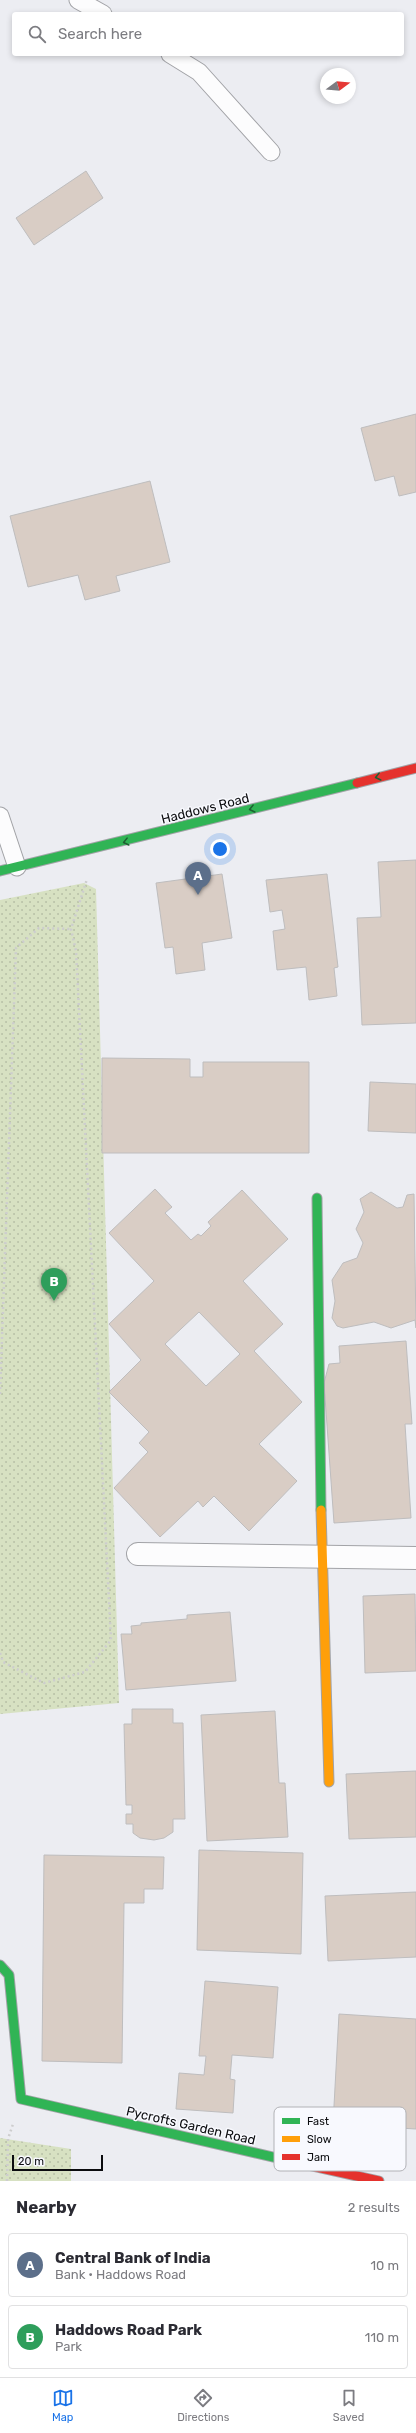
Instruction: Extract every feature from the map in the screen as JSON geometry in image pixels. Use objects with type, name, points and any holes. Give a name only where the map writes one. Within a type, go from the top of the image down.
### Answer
[{"type":"street","name":"Haddows Road","points":[[0,871],[112,845],[416,768]]},
{"type":"street","points":[[317,1198],[322,1557],[329,1782]]},
{"type":"street","points":[[138,1554],[416,1558]]},
{"type":"street","points":[[0,1965],[10,1976],[21,2099]]},
{"type":"street","name":"Pycrofts Garden Road","points":[[21,2099],[274,2157]]},
{"type":"street","name":"Pycrofts Garden Road","points":[[334,2171],[378,2181]]},
{"type":"lane","points":[[78,0],[99,12]]},
{"type":"lane","points":[[173,56],[199,72],[271,152]]},
{"type":"lane","points":[[0,816],[17,867]]},
{"type":"path","points":[[0,1653],[3,1662],[44,1683],[85,1672],[111,1640],[76,951],[71,929],[84,883],[112,845]]},
{"type":"path","points":[[0,1394],[16,948],[39,928],[71,929]]},
{"type":"path","points":[[8,2181],[8,2139],[21,2099]]},
{"type":"green space","points":[[84,883],[96,889],[119,1703],[0,1714],[0,900]]},
{"type":"green space","points":[[0,2138],[71,2149],[71,2181],[0,2181]]},
{"type":"building","points":[[86,171],[103,198],[34,245],[16,218]]},
{"type":"building","points":[[416,414],[416,492],[399,496],[394,476],[375,481],[361,428]]},
{"type":"building","points":[[150,481],[170,562],[116,576],[120,591],[85,600],[78,575],[28,587],[10,516]]},
{"type":"building","points":[[416,860],[416,1023],[362,1025],[357,918],[381,917],[378,862]]},
{"type":"building","points":[[222,874],[232,938],[202,943],[205,970],[176,974],[173,947],[165,948],[156,883]]},
{"type":"building","points":[[327,874],[338,967],[334,968],[337,996],[309,1000],[306,967],[277,970],[273,931],[285,929],[282,910],[270,912],[266,880]]},
{"type":"building","points":[[102,1058],[190,1059],[190,1077],[203,1077],[203,1062],[309,1062],[309,1153],[102,1153]]},
{"type":"building","points":[[370,1082],[416,1084],[416,1133],[368,1131]]},
{"type":"building","points":[[155,1189],[172,1207],[165,1213],[191,1240],[198,1234],[201,1236],[211,1226],[208,1222],[242,1190],[288,1239],[243,1281],[283,1324],[254,1351],[302,1402],[259,1444],[297,1481],[249,1531],[214,1496],[203,1507],[198,1501],[160,1537],[114,1488],[148,1452],[139,1443],[149,1432],[109,1392],[141,1360],[109,1324],[154,1281],[109,1233]],"holes":[[[199,1312],[240,1354],[206,1386],[165,1344]]]},
{"type":"building","points":[[371,1192],[397,1208],[403,1207],[407,1195],[414,1194],[416,1328],[415,1320],[391,1328],[374,1322],[343,1328],[337,1326],[332,1318],[335,1301],[332,1280],[343,1263],[357,1258],[363,1243],[356,1229],[364,1212],[360,1199]]},
{"type":"building","points":[[406,1341],[412,1424],[405,1424],[411,1518],[334,1523],[324,1383],[329,1364],[340,1363],[339,1346]]},
{"type":"building","points":[[415,1594],[416,1671],[365,1673],[363,1596]]},
{"type":"building","points":[[230,1612],[236,1681],[126,1690],[121,1634],[132,1634],[131,1626],[141,1625],[141,1623],[187,1619],[187,1615]]},
{"type":"building","points":[[132,1709],[173,1709],[173,1723],[183,1723],[185,1819],[173,1819],[173,1832],[164,1838],[154,1840],[140,1838],[133,1833],[133,1824],[126,1824],[126,1814],[132,1814],[132,1805],[126,1805],[124,1724],[132,1724]]},
{"type":"building","points":[[275,1711],[279,1783],[285,1783],[288,1837],[207,1841],[201,1715]]},
{"type":"building","points":[[416,1771],[416,1837],[349,1839],[346,1774]]},
{"type":"building","points":[[199,1850],[303,1853],[301,1954],[197,1950]]},
{"type":"building","points":[[44,1855],[164,1857],[163,1889],[144,1889],[144,1903],[124,1903],[122,2063],[42,2061]]},
{"type":"building","points":[[416,1892],[416,1957],[328,1961],[325,1896]]},
{"type":"building","points":[[205,1981],[278,1987],[273,2058],[232,2055],[230,2079],[235,2080],[233,2113],[176,2109],[179,2073],[204,2075],[206,2056],[199,2056]]},
{"type":"building","points":[[339,2014],[416,2019],[416,2129],[406,2128],[406,2107],[334,2107]]},
{"type":"traffic: fast","points":[[0,871],[357,783]]},
{"type":"traffic: fast","points":[[317,1198],[321,1510]]},
{"type":"traffic: fast","points":[[0,1965],[9,1975],[21,2099],[274,2157]]},
{"type":"traffic: slow","points":[[321,1510],[329,1782]]},
{"type":"traffic: jam","points":[[357,783],[416,768]]},
{"type":"traffic: jam","points":[[334,2171],[379,2181]]},
{"type":"place","name":"Central Bank of India","points":[[198,895]]},
{"type":"place","name":"Haddows Road Park","points":[[54,1301]]}]
